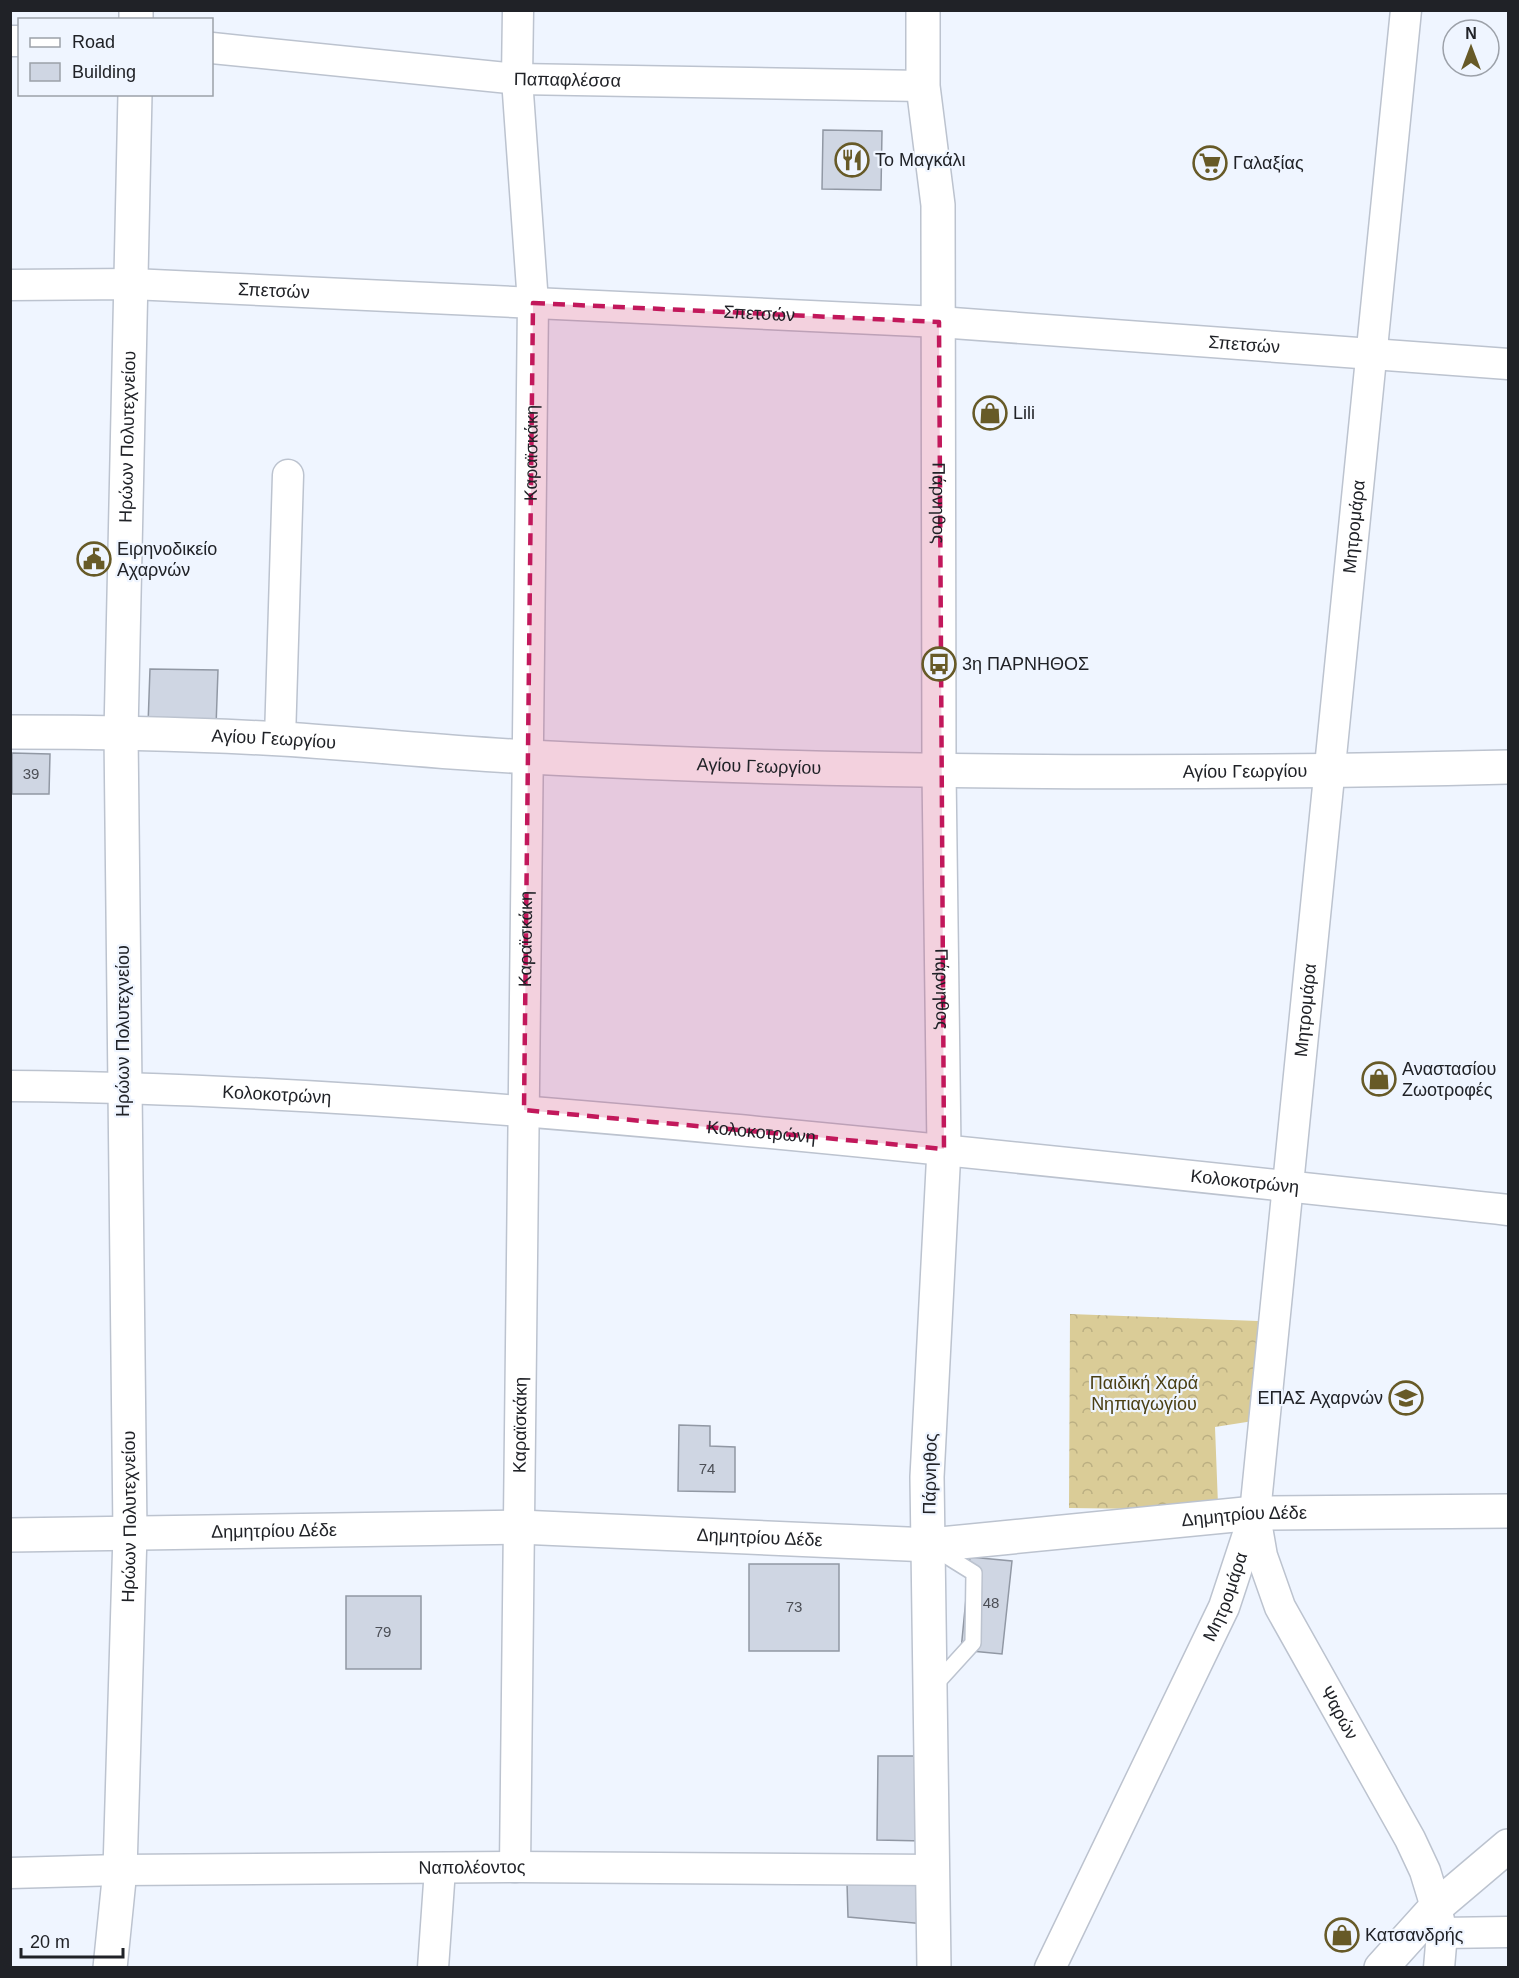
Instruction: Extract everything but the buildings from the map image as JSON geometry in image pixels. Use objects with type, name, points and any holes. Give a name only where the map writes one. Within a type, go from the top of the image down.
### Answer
[{"type":"street","name":"Καραϊσκάκη","points":[[515,1867],[533,303],[517,80],[518,10]]},
{"type":"street","name":"Πάρνηθος","points":[[923,10],[923,86],[938,205],[939,772],[944,1149],[927,1477],[930,1545],[934,1968]]},
{"type":"street","name":"Μητρομάρα","points":[[1050,1968],[1224,1607],[1255,1513],[1406,10]]},
{"type":"street","name":"Παπαφλέσσα","points":[[213,48],[517,80],[923,86]]},
{"type":"street","name":"Ηρώων Πολυτεχνείου","points":[[110,1968],[120,1870],[130,1534],[123,1087],[121,733],[135,96]]},
{"type":"street","name":"Σπετσών","points":[[10,285],[132,284],[939,322],[1372,352],[1509,364]]},
{"type":"street","points":[[280,739],[288,475]]},
{"type":"street","name":"Αγίου Γεωργίου","points":[[10,732],[121,733],[280,739],[527,757],[939,772],[1330,771],[1509,767]]},
{"type":"street","name":"Κολοκοτρώνη","points":[[10,1086],[123,1087],[524,1110],[944,1149],[1509,1210]]},
{"type":"street","name":"Δημητρίου Δέδε","points":[[10,1535],[519,1527],[930,1545],[1255,1513],[1509,1511]]},
{"type":"street","name":"Ψαρών","points":[[1255,1513],[1262,1556],[1280,1607],[1410,1839],[1425,1871],[1439,1920]]},
{"type":"street","points":[[1381,1968],[1439,1920],[1509,1846]]},
{"type":"street","name":"Ναπολέοντος","points":[[10,1874],[120,1870],[515,1867],[933,1870]]},
{"type":"street","points":[[433,1968],[440,1869]]},
{"type":"street","points":[[1439,1920],[1509,1932]]},
{"type":"street","points":[[1439,1920],[1439,1968]]},
{"type":"lane","points":[[930,1545],[974,1573],[974,1643],[931,1689]]},
{"type":"highlighted area","points":[[533,303],[939,322],[944,1149],[524,1110]]},
{"type":"green space","name":"Παιδική Χαρά Νηπιαγωγίου","points":[[1070,1314],[1258,1321],[1253,1421],[1215,1427],[1218,1505],[1144,1509],[1069,1508]]},
{"type":"place","name":"Το Μαγκάλι","points":[[852,160]]},
{"type":"place","name":"Γαλαξίας","points":[[1210,163]]},
{"type":"place","name":"Lili","points":[[990,413]]},
{"type":"place","name":"Ειρηνοδικείο Αχαρνών","points":[[94,559]]},
{"type":"place","name":"3η ΠΑΡΝΗΘΟΣ","points":[[939,664]]},
{"type":"place","name":"Αναστασίου Ζωοτροφές","points":[[1379,1079]]},
{"type":"place","name":"ΕΠΑΣ Αχαρνών","points":[[1406,1398]]},
{"type":"place","name":"Κατσανδρής","points":[[1342,1935]]}]
